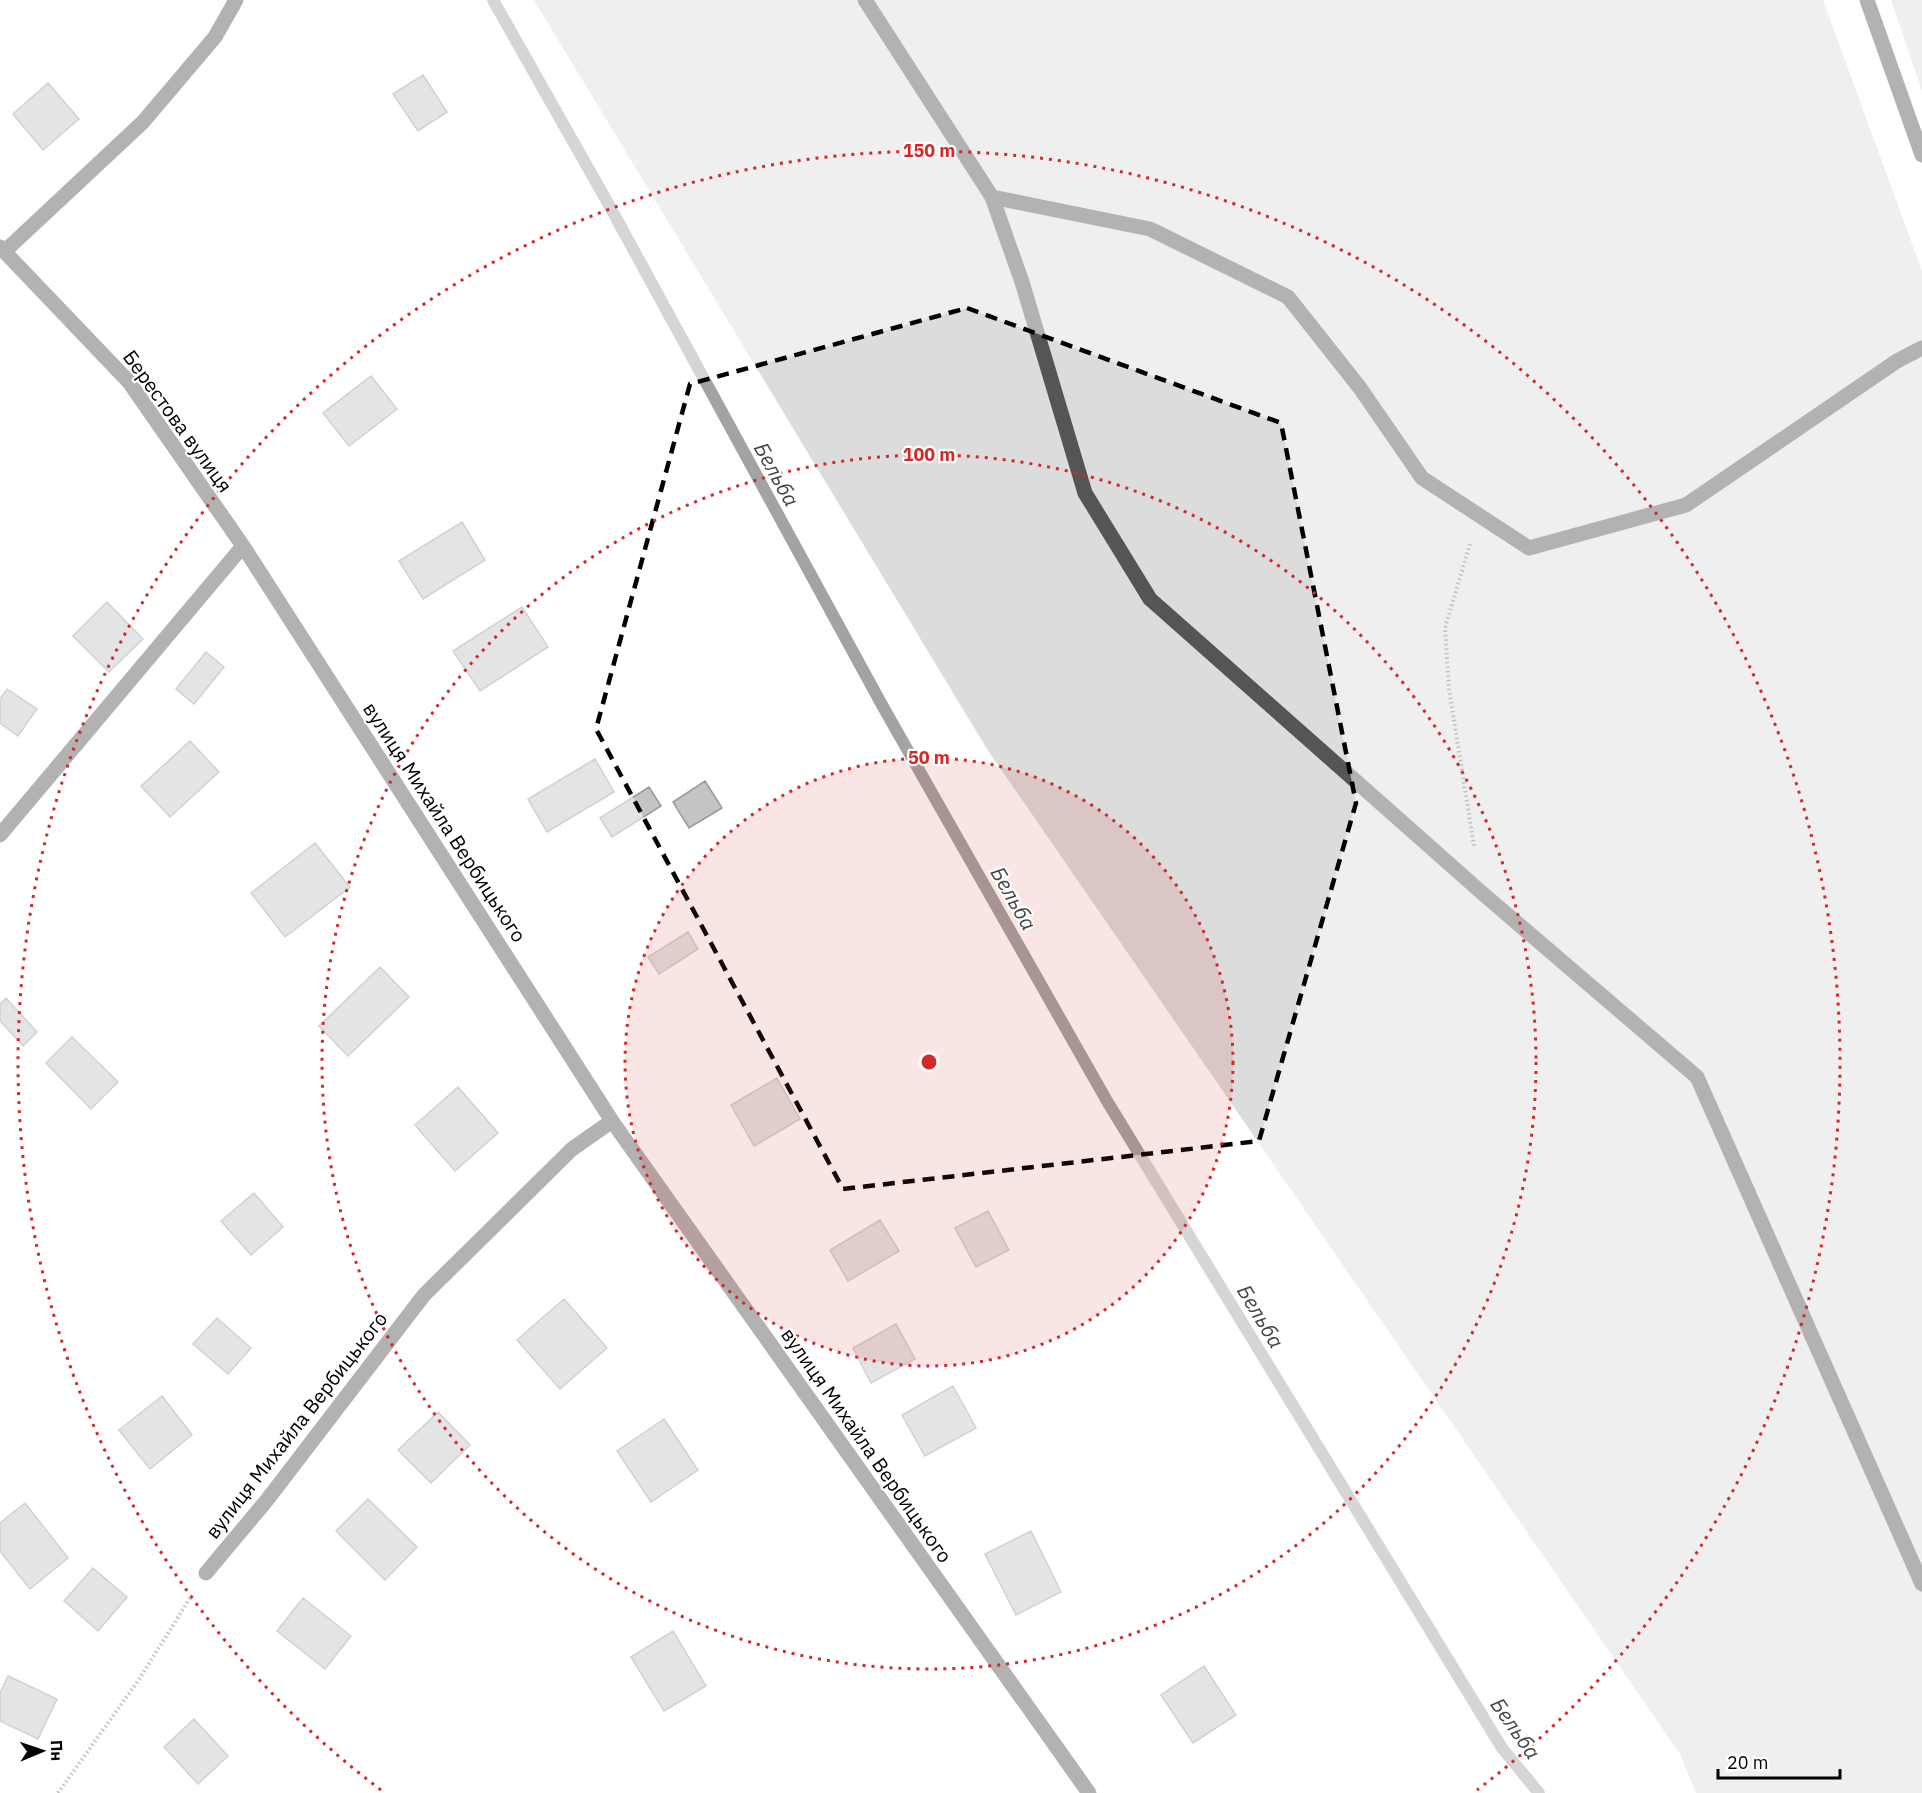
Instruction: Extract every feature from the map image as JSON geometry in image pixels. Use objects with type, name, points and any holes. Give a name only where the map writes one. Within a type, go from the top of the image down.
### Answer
[{"type":"street","points":[[3,249],[142,122],[214,37],[236,0]]},
{"type":"street","points":[[865,0],[992,196],[1022,282],[1085,493],[1150,599],[1481,892],[1697,1077],[1922,1584]]},
{"type":"street","points":[[1867,0],[1922,155]]},
{"type":"street","points":[[992,196],[1150,229],[1288,297],[1360,388],[1422,478],[1529,548],[1686,505],[1897,361],[1922,348]]},
{"type":"street","name":"Берестова вулиця","points":[[3,249],[129,382],[243,546]]},
{"type":"street","points":[[0,835],[243,546]]},
{"type":"street","name":"вулиця Михайла Вербицького","points":[[243,546],[612,1121],[1089,1793]]},
{"type":"street","name":"вулиця Михайла Вербицького","points":[[206,1573],[267,1500],[424,1295],[572,1149],[612,1121]]},
{"type":"path","points":[[1478,515],[1445,628],[1449,689],[1481,892]]},
{"type":"path","points":[[58,1793],[138,1681],[206,1573]]},
{"type":"highlighted area","points":[[967,308],[1281,423],[1356,803],[1259,1141],[843,1189],[596,729],[690,384]]},
{"type":"shaded area","points":[[534,0],[1823,0],[1922,271],[1922,1793],[1696,1793],[1680,1754],[987,749]]},
{"type":"shaded area","points":[[1891,0],[1922,0],[1922,91]]},
{"type":"building","points":[[423,75],[447,112],[418,131],[393,94]]},
{"type":"building","points":[[48,83],[79,119],[43,150],[13,114]]},
{"type":"building","points":[[371,376],[397,409],[349,446],[323,413]]},
{"type":"building","points":[[462,522],[485,560],[423,599],[399,561]]},
{"type":"building","points":[[107,602],[143,639],[109,672],[73,636]]},
{"type":"building","points":[[522,607],[548,647],[480,691],[453,651]]},
{"type":"building","points":[[206,652],[224,667],[194,704],[176,689]]},
{"type":"building","points":[[7,689],[37,709],[18,736],[0,723],[0,699]]},
{"type":"building","points":[[190,741],[219,772],[170,817],[141,786]]},
{"type":"building","points":[[595,759],[614,792],[547,832],[528,799]]},
{"type":"building","points":[[705,781],[722,808],[689,828],[673,802]]},
{"type":"building","points":[[649,787],[661,806],[612,837],[600,818]]},
{"type":"building","points":[[315,843],[350,887],[285,937],[251,893]]},
{"type":"building","points":[[688,932],[698,949],[659,974],[648,957]]},
{"type":"building","points":[[380,967],[409,997],[348,1056],[319,1026]]},
{"type":"building","points":[[6,998],[37,1032],[23,1046],[0,1021],[0,1004]]},
{"type":"building","points":[[72,1037],[118,1082],[91,1109],[46,1063]]},
{"type":"building","points":[[777,1078],[800,1119],[754,1146],[731,1105]]},
{"type":"building","points":[[458,1087],[498,1133],[455,1171],[415,1125]]},
{"type":"building","points":[[254,1193],[283,1227],[251,1255],[221,1221]]},
{"type":"building","points":[[988,1211],[1009,1250],[976,1267],[955,1228]]},
{"type":"building","points":[[880,1220],[899,1251],[848,1281],[830,1250]]},
{"type":"building","points":[[564,1299],[607,1348],[560,1389],[517,1340]]},
{"type":"building","points":[[217,1318],[251,1348],[228,1374],[193,1344]]},
{"type":"building","points":[[896,1324],[915,1359],[871,1383],[853,1348]]},
{"type":"building","points":[[953,1386],[976,1428],[925,1456],[902,1415]]},
{"type":"building","points":[[162,1396],[192,1435],[150,1469],[119,1430]]},
{"type":"building","points":[[438,1412],[470,1445],[431,1483],[398,1450]]},
{"type":"building","points":[[664,1419],[698,1470],[651,1502],[617,1451]]},
{"type":"building","points":[[368,1499],[417,1547],[385,1580],[336,1531]]},
{"type":"building","points":[[25,1503],[68,1558],[30,1589],[0,1551],[0,1523]]},
{"type":"building","points":[[1031,1531],[1061,1592],[1016,1615],[985,1554]]},
{"type":"building","points":[[93,1568],[127,1597],[98,1631],[64,1601]]},
{"type":"building","points":[[303,1598],[351,1636],[325,1669],[277,1631]]},
{"type":"building","points":[[673,1631],[706,1686],[664,1711],[631,1657]]},
{"type":"building","points":[[1204,1666],[1236,1715],[1193,1743],[1161,1695]]},
{"type":"building","points":[[8,1676],[57,1699],[38,1739],[0,1721],[0,1693]]},
{"type":"building","points":[[194,1719],[228,1756],[198,1784],[164,1747]]},
{"type":"waterway","name":"Бельба","points":[[493,0],[609,205],[882,705],[1107,1101],[1502,1748],[1539,1793]]}]
